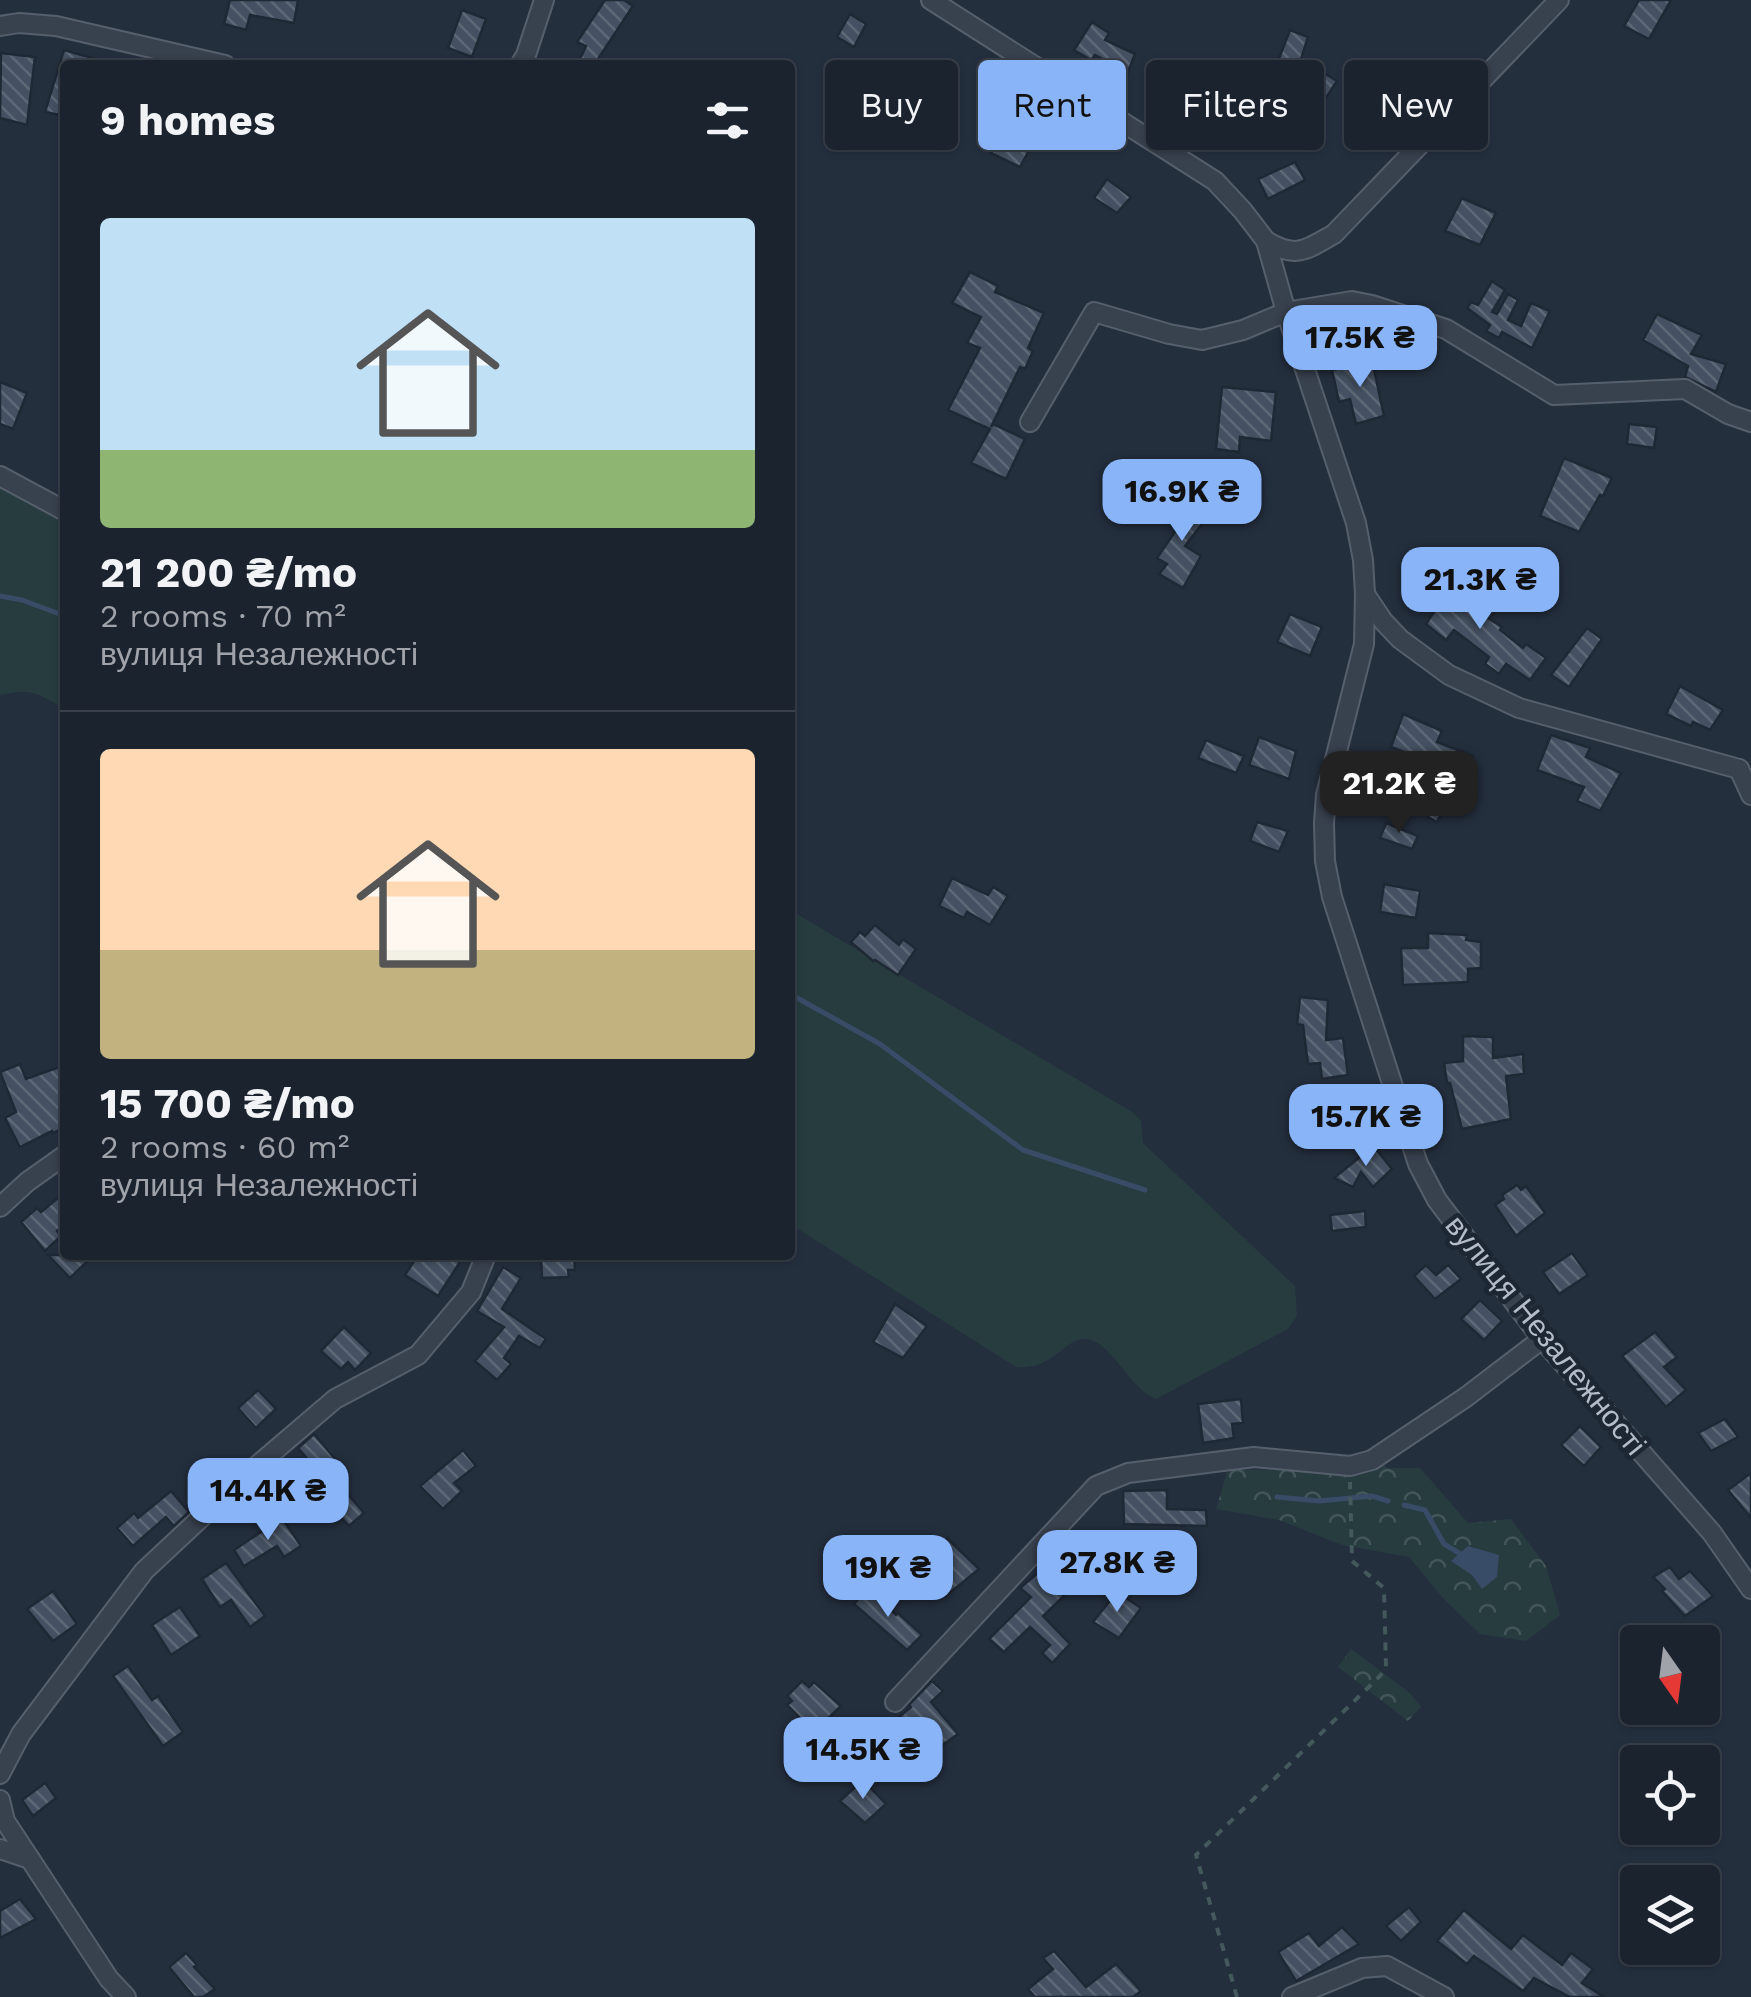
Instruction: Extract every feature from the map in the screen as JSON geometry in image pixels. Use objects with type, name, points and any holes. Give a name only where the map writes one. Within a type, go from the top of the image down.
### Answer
[{"type":"street","points":[[523,60],[544,0]]},
{"type":"street","name":"вулиця Незалежності","points":[[931,0],[1215,181],[1266,241],[1356,523],[1366,594],[1364,644],[1326,795],[1325,861],[1332,897],[1418,1164],[1436,1200],[1542,1339],[1712,1534],[1751,1589]]},
{"type":"street","points":[[1266,241],[1284,252],[1306,250],[1334,234],[1559,0]]},
{"type":"street","points":[[0,26],[56,26],[203,60]]},
{"type":"street","points":[[1030,422],[1094,312],[1202,340],[1243,330],[1286,312],[1352,301],[1446,329],[1554,395],[1685,389],[1728,414],[1751,422]]},
{"type":"street","points":[[0,476],[60,508]]},
{"type":"street","points":[[1366,594],[1400,639],[1449,675],[1519,708],[1745,764],[1751,795]]},
{"type":"street","points":[[0,1207],[60,1158]]},
{"type":"street","points":[[0,1774],[21,1734],[144,1572],[252,1470],[335,1399],[418,1356],[471,1292],[484,1260]]},
{"type":"street","points":[[894,1702],[1096,1486],[1128,1473],[1254,1457],[1350,1466],[1372,1460],[1466,1397],[1542,1339]]},
{"type":"street","points":[[0,1800],[5,1821],[126,1997]]},
{"type":"street","points":[[0,1849],[30,1859]]},
{"type":"street","points":[[1292,1997],[1362,1968],[1386,1966],[1444,1997]]},
{"type":"path","points":[[1237,1997],[1196,1855],[1386,1666],[1384,1588],[1352,1561],[1350,1466]]},
{"type":"green space","points":[[0,476],[60,508],[60,706],[34,693],[0,695]]},
{"type":"green space","points":[[795,913],[1134,1113],[1141,1121],[1143,1143],[1295,1286],[1297,1316],[1288,1329],[1156,1399],[1137,1386],[1104,1348],[1086,1339],[1071,1343],[1040,1364],[1016,1367],[795,1227]]},
{"type":"green space","points":[[1364,1452],[1388,1468],[1420,1468],[1468,1523],[1511,1519],[1546,1566],[1560,1615],[1526,1641],[1480,1634],[1409,1557],[1342,1545],[1279,1520],[1216,1509],[1228,1469],[1324,1471]]},
{"type":"green space","points":[[1351,1649],[1411,1694],[1421,1707],[1408,1721],[1338,1667]]},
{"type":"water","points":[[1468,1546],[1499,1555],[1497,1577],[1482,1589],[1472,1575],[1451,1561]]},
{"type":"building","points":[[230,0],[298,0],[294,23],[250,15],[246,30],[224,24]]},
{"type":"building","points":[[605,0],[624,0],[633,6],[597,60],[579,60],[586,46],[577,42]]},
{"type":"building","points":[[1639,0],[1671,0],[1649,39],[1624,26]]},
{"type":"building","points":[[462,10],[486,19],[472,57],[448,48]]},
{"type":"building","points":[[850,14],[866,24],[854,47],[837,37]]},
{"type":"building","points":[[1092,22],[1109,33],[1105,40],[1135,54],[1128,72],[1126,60],[1105,60],[1095,55],[1091,60],[1074,50]]},
{"type":"building","points":[[1290,30],[1308,37],[1303,60],[1278,60]]},
{"type":"building","points":[[64,50],[99,60],[61,60]]},
{"type":"building","points":[[1,53],[35,57],[27,125],[0,118]]},
{"type":"building","points":[[60,63],[60,115],[45,112]]},
{"type":"building","points":[[1324,73],[1337,81],[1324,101]]},
{"type":"building","points":[[993,150],[1029,150],[1020,167],[991,153]]},
{"type":"building","points":[[1295,162],[1305,180],[1268,199],[1258,179]]},
{"type":"building","points":[[1107,179],[1131,197],[1117,213],[1094,198]]},
{"type":"building","points":[[1462,198],[1496,213],[1480,245],[1445,231]]},
{"type":"building","points":[[970,272],[998,286],[995,292],[1044,313],[1028,348],[1033,351],[1025,369],[1020,367],[991,427],[993,424],[1025,439],[1006,479],[971,463],[990,429],[948,410],[980,348],[967,343],[981,317],[952,303]]},
{"type":"building","points":[[1492,281],[1505,290],[1492,312],[1497,314],[1508,294],[1518,300],[1508,320],[1521,326],[1531,303],[1550,311],[1532,348],[1502,332],[1499,338],[1486,331],[1490,325],[1467,308],[1471,302],[1478,305]]},
{"type":"building","points":[[1657,314],[1702,335],[1691,354],[1726,364],[1716,392],[1685,377],[1688,366],[1643,340]]},
{"type":"building","points":[[1372,360],[1384,416],[1356,424],[1350,399],[1339,402],[1332,370]]},
{"type":"building","points":[[0,382],[27,393],[13,429],[0,424]]},
{"type":"building","points":[[1222,387],[1276,392],[1271,441],[1240,437],[1239,452],[1216,449]]},
{"type":"building","points":[[1629,424],[1657,427],[1654,448],[1627,444]]},
{"type":"building","points":[[1564,458],[1612,478],[1579,532],[1540,516]]},
{"type":"building","points":[[1178,497],[1209,515],[1185,546],[1201,556],[1183,588],[1159,574],[1167,564],[1157,558],[1183,520],[1169,510]]},
{"type":"building","points":[[1446,582],[1475,600],[1470,607],[1502,627],[1500,630],[1523,648],[1526,644],[1546,658],[1530,680],[1506,664],[1499,674],[1485,664],[1489,657],[1454,630],[1446,640],[1426,624],[1435,610],[1426,605]]},
{"type":"building","points":[[1290,614],[1322,627],[1310,656],[1277,642]]},
{"type":"building","points":[[1587,628],[1602,639],[1569,687],[1551,675]]},
{"type":"building","points":[[1680,686],[1723,710],[1710,730],[1666,714]]},
{"type":"building","points":[[1403,714],[1442,731],[1437,742],[1473,756],[1456,786],[1462,789],[1457,803],[1449,800],[1437,822],[1428,817],[1448,769],[1391,747]]},
{"type":"building","points":[[1551,735],[1590,748],[1586,757],[1621,773],[1600,811],[1577,801],[1584,787],[1537,770]]},
{"type":"building","points":[[1259,737],[1296,751],[1289,779],[1249,765]]},
{"type":"building","points":[[1206,740],[1244,756],[1236,773],[1198,758]]},
{"type":"building","points":[[1257,822],[1288,831],[1279,852],[1250,841]]},
{"type":"building","points":[[1386,823],[1418,836],[1412,849],[1380,838]]},
{"type":"building","points":[[952,878],[988,895],[993,887],[1008,896],[990,925],[967,912],[964,918],[939,906]]},
{"type":"building","points":[[1384,884],[1420,891],[1416,918],[1380,912]]},
{"type":"building","points":[[875,925],[899,945],[903,939],[916,949],[898,975],[851,942],[860,932],[865,936]]},
{"type":"building","points":[[1428,933],[1467,935],[1466,940],[1481,942],[1481,968],[1468,969],[1468,982],[1403,985],[1401,948],[1428,948]]},
{"type":"building","points":[[1300,997],[1328,1000],[1326,1040],[1343,1038],[1348,1075],[1322,1079],[1320,1063],[1308,1064],[1303,1025],[1297,1024]]},
{"type":"building","points":[[1463,1036],[1493,1037],[1493,1058],[1523,1054],[1524,1074],[1506,1076],[1511,1119],[1462,1129],[1444,1063],[1463,1061]]},
{"type":"building","points":[[20,1064],[26,1079],[60,1067],[60,1130],[20,1147],[5,1118],[16,1112],[0,1072]]},
{"type":"building","points":[[1376,1144],[1374,1147],[1392,1169],[1373,1187],[1361,1172],[1353,1187],[1334,1178]]},
{"type":"building","points":[[1517,1185],[1521,1190],[1526,1186],[1545,1213],[1516,1236],[1495,1205]]},
{"type":"building","points":[[60,1196],[60,1237],[45,1251],[21,1222],[37,1208],[41,1212]]},
{"type":"building","points":[[1365,1211],[1366,1227],[1332,1231],[1330,1215]]},
{"type":"building","points":[[1572,1253],[1588,1275],[1559,1294],[1543,1272]]},
{"type":"building","points":[[48,1255],[60,1255],[60,1260],[89,1260],[70,1278]]},
{"type":"building","points":[[415,1260],[460,1262],[438,1296],[405,1275]]},
{"type":"building","points":[[541,1260],[574,1260],[575,1270],[568,1270],[569,1277],[542,1278]]},
{"type":"building","points":[[1426,1265],[1436,1275],[1448,1265],[1461,1279],[1435,1299],[1414,1276]]},
{"type":"building","points":[[503,1267],[521,1278],[502,1309],[546,1339],[540,1348],[519,1336],[504,1358],[511,1364],[497,1380],[475,1361],[504,1327],[477,1311]]},
{"type":"building","points":[[1480,1300],[1502,1321],[1484,1340],[1461,1319]]},
{"type":"building","points":[[895,1304],[927,1326],[903,1358],[873,1342]]},
{"type":"building","points":[[344,1327],[371,1353],[355,1370],[348,1362],[341,1369],[321,1351]]},
{"type":"building","points":[[1655,1332],[1677,1357],[1664,1367],[1686,1390],[1666,1407],[1622,1356]]},
{"type":"building","points":[[258,1390],[276,1409],[256,1428],[238,1408]]},
{"type":"building","points":[[1241,1399],[1243,1423],[1232,1424],[1234,1438],[1203,1443],[1198,1404]]},
{"type":"building","points":[[1725,1419],[1738,1437],[1711,1451],[1698,1433]]},
{"type":"building","points":[[1580,1426],[1601,1447],[1584,1466],[1561,1445]]},
{"type":"building","points":[[314,1434],[341,1466],[325,1479],[298,1448]]},
{"type":"building","points":[[463,1450],[476,1466],[454,1483],[462,1491],[443,1509],[420,1486]]},
{"type":"building","points":[[1751,1473],[1751,1518],[1728,1490]]},
{"type":"building","points":[[340,1485],[364,1513],[349,1526],[325,1499]]},
{"type":"building","points":[[1167,1490],[1167,1509],[1206,1510],[1207,1526],[1124,1524],[1123,1491]]},
{"type":"building","points":[[171,1491],[189,1512],[174,1526],[166,1517],[133,1546],[117,1528],[134,1513],[138,1518]]},
{"type":"building","points":[[282,1518],[301,1546],[284,1557],[277,1546],[244,1566],[234,1550]]},
{"type":"building","points":[[947,1538],[979,1569],[946,1596],[918,1566]]},
{"type":"building","points":[[226,1563],[265,1616],[250,1627],[231,1600],[220,1607],[202,1579]]},
{"type":"building","points":[[1670,1567],[1679,1579],[1690,1571],[1713,1596],[1685,1616],[1653,1577]]},
{"type":"building","points":[[1039,1572],[1064,1596],[1043,1616],[1070,1644],[1052,1663],[1042,1653],[1050,1645],[1030,1627],[1004,1652],[989,1639],[1031,1597],[1020,1588]]},
{"type":"building","points":[[867,1589],[922,1635],[907,1650],[854,1604]]},
{"type":"building","points":[[53,1591],[77,1624],[53,1641],[27,1609]]},
{"type":"building","points":[[1117,1592],[1141,1608],[1119,1638],[1093,1622]]},
{"type":"building","points":[[180,1607],[200,1636],[171,1655],[152,1625]]},
{"type":"building","points":[[128,1666],[152,1700],[158,1696],[183,1732],[163,1746],[113,1676]]},
{"type":"building","points":[[802,1681],[809,1687],[814,1682],[841,1706],[814,1732],[787,1705],[792,1701],[787,1696]]},
{"type":"building","points":[[932,1681],[943,1691],[931,1702],[958,1734],[902,1774],[872,1740],[911,1707]]},
{"type":"building","points":[[863,1780],[886,1804],[865,1823],[840,1801]]},
{"type":"building","points":[[45,1783],[56,1798],[33,1816],[22,1800]]},
{"type":"building","points":[[20,1899],[36,1919],[0,1938],[0,1911]]},
{"type":"building","points":[[1409,1907],[1421,1922],[1401,1941],[1386,1926]]},
{"type":"building","points":[[1464,1910],[1511,1949],[1523,1935],[1562,1965],[1571,1953],[1593,1969],[1582,1983],[1604,1997],[1570,1997],[1534,1978],[1523,1991],[1474,1956],[1467,1964],[1437,1941]]},
{"type":"building","points":[[1342,1927],[1359,1944],[1296,1981],[1278,1952],[1309,1933],[1319,1946]]},
{"type":"building","points":[[1054,1951],[1086,1987],[1116,1964],[1141,1991],[1133,1997],[1035,1997],[1028,1989],[1053,1969],[1043,1958]]},
{"type":"building","points":[[186,1953],[215,1989],[203,1997],[194,1997],[169,1967]]},
{"type":"waterway","points":[[0,596],[60,614]]},
{"type":"waterway","points":[[795,997],[880,1044],[1023,1150],[1145,1190]]},
{"type":"waterway","points":[[1277,1497],[1319,1501],[1372,1496],[1388,1501]]},
{"type":"waterway","points":[[1404,1505],[1425,1510],[1444,1544],[1464,1556]]}]
